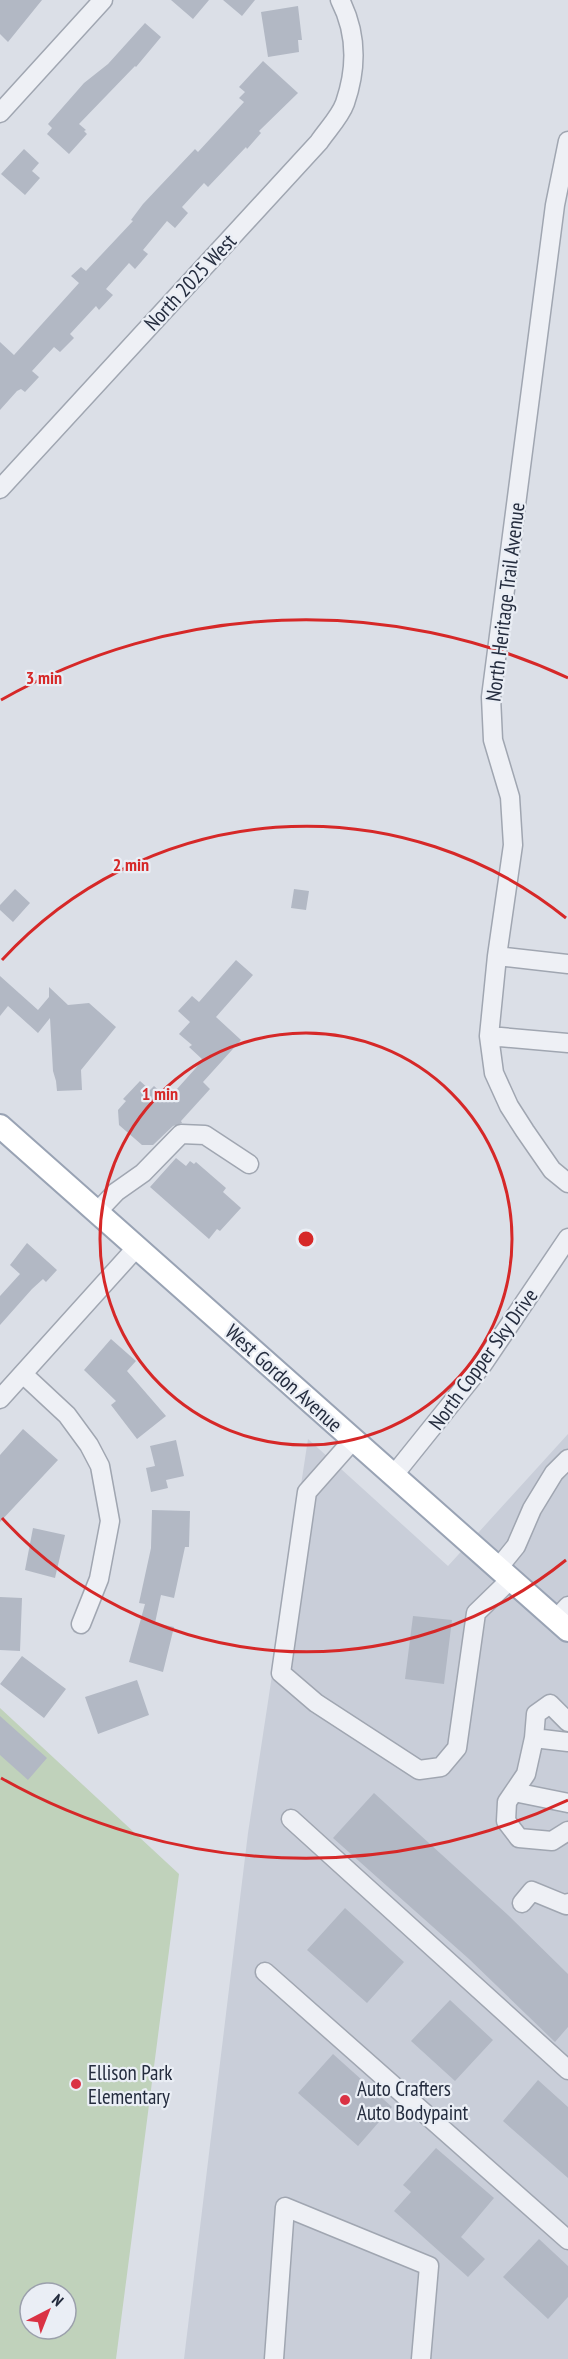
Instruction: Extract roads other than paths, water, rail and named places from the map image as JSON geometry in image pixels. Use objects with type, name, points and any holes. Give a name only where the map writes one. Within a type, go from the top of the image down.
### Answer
[{"type":"main road","name":"West Gordon Avenue","points":[[0,1126],[393,1476],[505,1573],[564,1618]]},
{"type":"street","points":[[0,113],[103,0]]},
{"type":"street","name":"North 2025 West","points":[[0,489],[319,142],[344,105],[355,59],[350,18],[340,0]]},
{"type":"street","name":"North Heritage Trail Avenue","points":[[568,141],[555,205],[491,697],[493,740],[510,797],[513,845],[497,956],[489,1036],[494,1073],[509,1106],[552,1170],[568,1183]]},
{"type":"street","points":[[497,956],[568,964]]},
{"type":"street","points":[[489,1036],[568,1043]]},
{"type":"street","points":[[97,1212],[116,1192],[143,1173],[182,1134],[205,1135],[249,1164]]},
{"type":"street","name":"North Copper Sky Drive","points":[[393,1476],[483,1364],[568,1239]]},
{"type":"street","points":[[0,1399],[137,1247]]},
{"type":"street","points":[[23,1374],[67,1415],[89,1445],[100,1466],[110,1521],[99,1579],[81,1624]]},
{"type":"street","points":[[354,1440],[307,1492],[281,1673],[308,1696],[419,1770],[441,1767],[457,1748],[476,1613],[505,1573],[532,1509],[554,1473],[568,1459]]},
{"type":"street","points":[[568,1722],[550,1704],[536,1714],[534,1738],[526,1774],[507,1802],[506,1821],[519,1838],[552,1841],[568,1831]]},
{"type":"street","points":[[534,1738],[568,1742]]},
{"type":"street","points":[[514,1792],[568,1803]]},
{"type":"street","points":[[291,1819],[568,2070]]},
{"type":"street","points":[[522,1903],[532,1891],[566,1905],[568,1903]]},
{"type":"street","points":[[265,1972],[568,2240]]},
{"type":"street","points":[[274,2359],[285,2207],[429,2266],[421,2359]]},
{"type":"place","name":"Ellison Park Elementary","points":[[76,2084]]},
{"type":"place","name":"Auto Crafters Auto Bodypaint","points":[[345,2100]]}]
